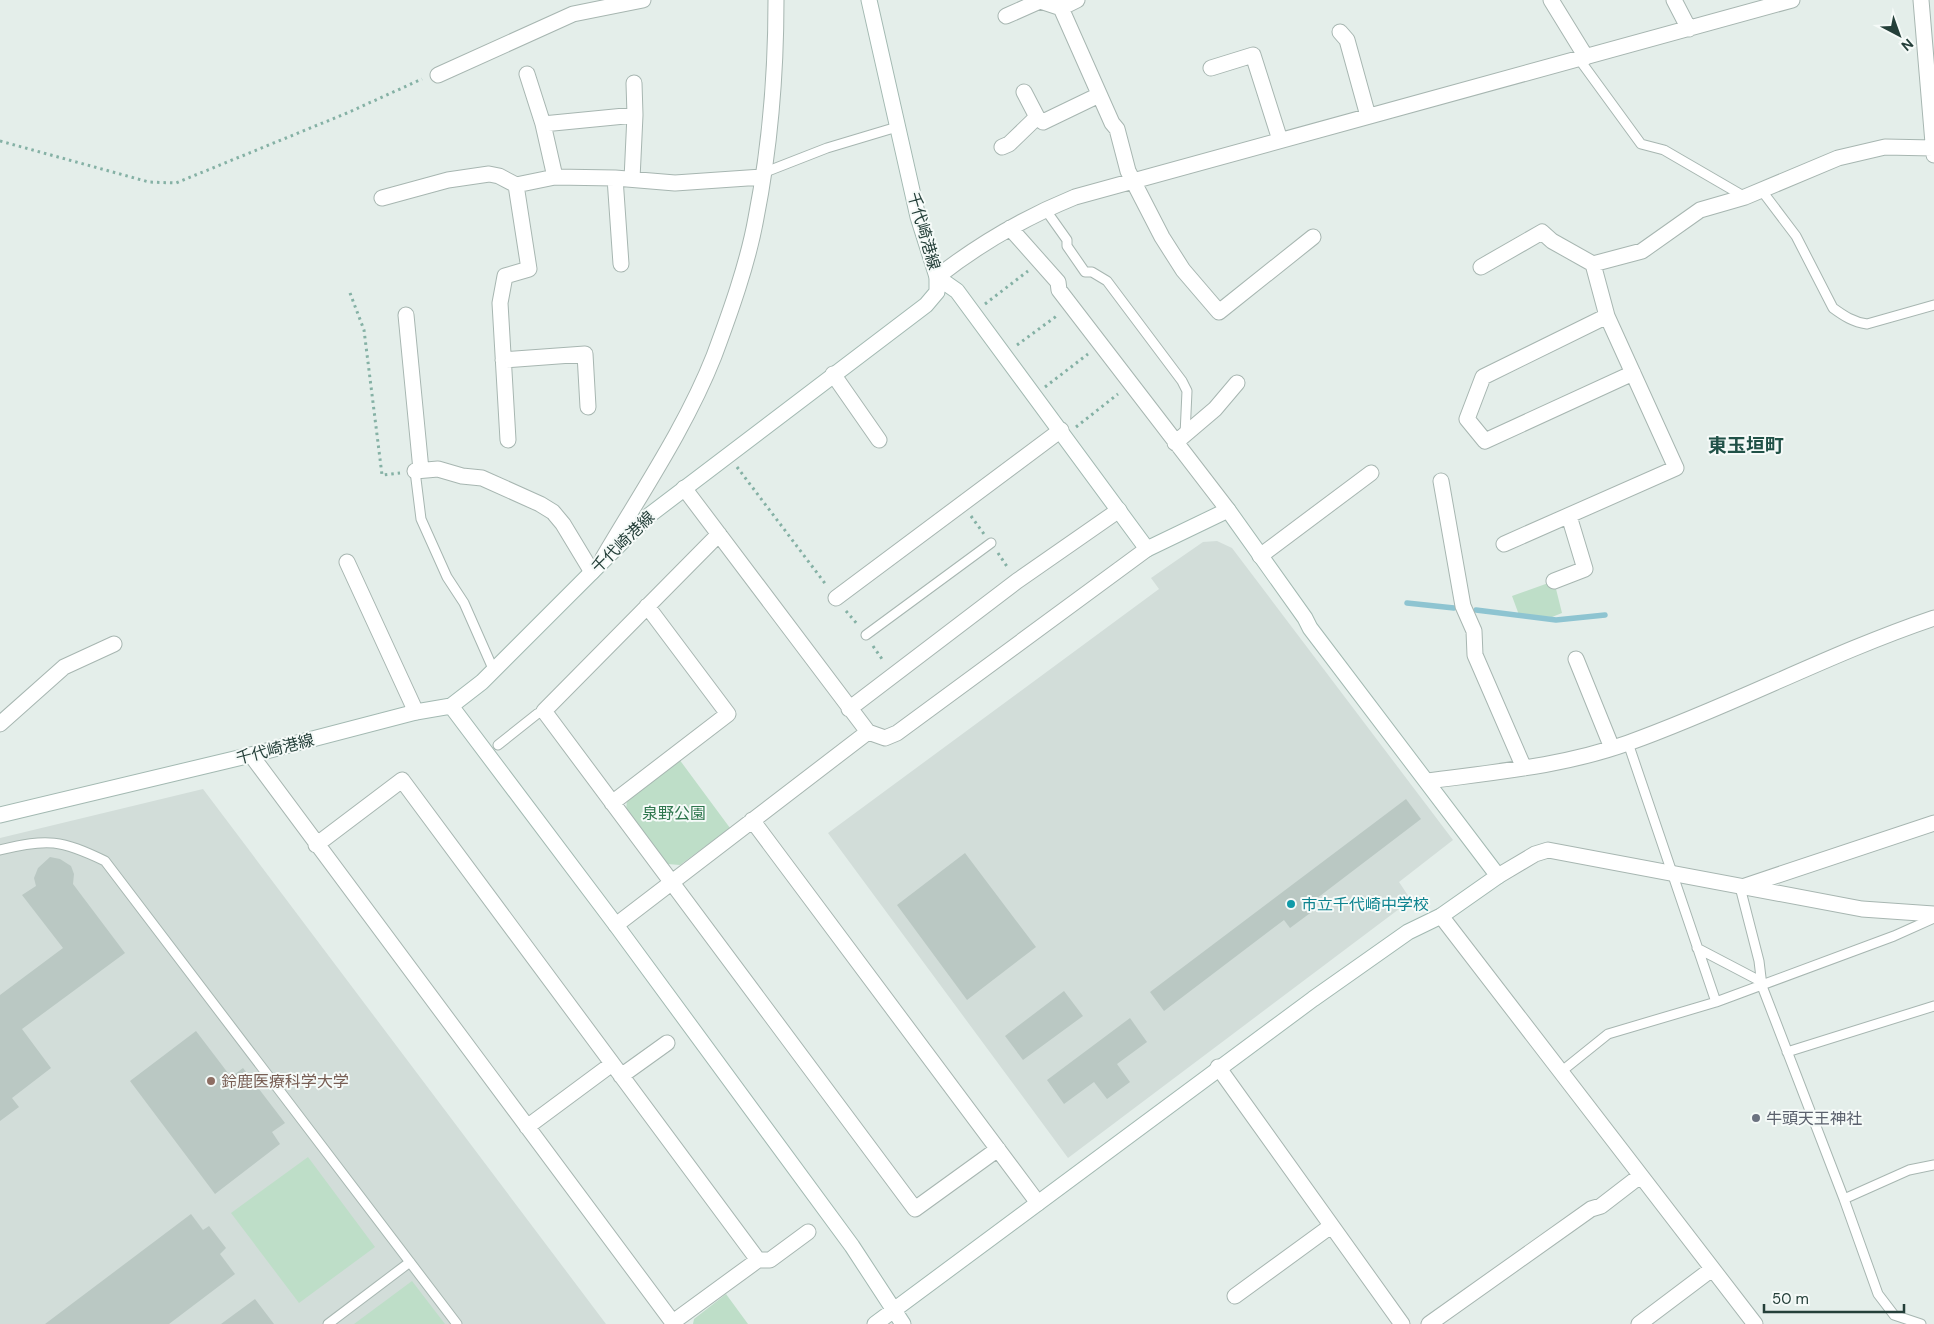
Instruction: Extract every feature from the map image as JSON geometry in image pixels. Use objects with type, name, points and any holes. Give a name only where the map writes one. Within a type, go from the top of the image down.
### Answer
[{"type":"street","points":[[438,75],[574,14],[643,0]]},
{"type":"street","points":[[406,315],[418,470],[438,469],[462,476],[482,478],[546,508],[563,524],[595,569],[682,421],[713,357],[749,250],[762,175],[776,56],[776,0]]},
{"type":"street","name":"千代崎港線","points":[[0,815],[251,755],[416,712],[451,706],[494,671],[647,517],[926,305],[937,292],[937,276],[918,217],[869,0]]},
{"type":"street","points":[[1006,16],[1040,1],[1061,8],[1077,0]]},
{"type":"street","points":[[1551,0],[1583,58]]},
{"type":"street","points":[[1674,0],[1689,29]]},
{"type":"street","points":[[1147,549],[974,313],[957,291],[937,276],[1010,228],[1045,209],[1075,197],[1792,0]]},
{"type":"street","points":[[1481,267],[1542,232],[1552,241],[1593,264],[1642,251],[1700,210],[1762,191],[1838,158],[1884,147],[1933,152],[1920,0]]},
{"type":"street","points":[[1061,8],[1099,95],[1112,123],[1117,129],[1128,171],[1162,237],[1183,270],[1219,312],[1313,237]]},
{"type":"street","points":[[1340,32],[1347,40],[1368,116]]},
{"type":"street","points":[[1211,68],[1253,55],[1280,140]]},
{"type":"street","points":[[527,74],[544,124],[555,177]]},
{"type":"street","points":[[632,179],[635,115],[634,83]]},
{"type":"street","points":[[1024,92],[1037,117],[1043,122],[1099,95]]},
{"type":"street","points":[[544,124],[635,115]]},
{"type":"street","points":[[1002,147],[1008,144],[1037,117]]},
{"type":"street","points":[[382,198],[448,180],[489,174],[500,176],[516,185],[555,177],[616,178],[675,184],[762,175]]},
{"type":"street","points":[[616,178],[622,264]]},
{"type":"street","points":[[508,440],[500,303],[505,276],[529,268],[516,185]]},
{"type":"street","points":[[1010,228],[1058,282],[1059,290],[1130,384],[1180,439],[1305,618],[1310,628],[1428,781],[1498,876]]},
{"type":"street","points":[[1504,544],[1676,468],[1607,316],[1593,264]]},
{"type":"street","points":[[1607,316],[1483,377],[1467,419],[1485,441],[1633,373]]},
{"type":"street","points":[[504,360],[584,354],[588,407]]},
{"type":"street","points":[[833,374],[880,440]]},
{"type":"street","points":[[1180,439],[1215,409],[1237,383]]},
{"type":"street","points":[[836,598],[1063,433]]},
{"type":"street","points":[[1260,556],[1371,473]]},
{"type":"street","points":[[1441,481],[1463,606],[1474,631],[1475,655],[1524,768]]},
{"type":"street","points":[[684,488],[868,732],[885,738],[897,732],[1147,549],[1228,510]]},
{"type":"street","points":[[849,708],[1018,581],[1120,510]]},
{"type":"street","points":[[1554,581],[1585,569],[1569,516]]},
{"type":"street","points":[[719,534],[544,711],[915,1209],[998,1148]]},
{"type":"street","points":[[347,562],[416,712]]},
{"type":"street","points":[[612,803],[728,714],[647,606]]},
{"type":"street","points":[[1428,781],[1568,760],[1628,743],[1744,697],[1861,645],[1934,618]]},
{"type":"street","points":[[0,724],[64,667],[114,644]]},
{"type":"street","points":[[1576,659],[1612,748]]},
{"type":"street","points":[[451,706],[616,925],[852,1246],[903,1324]]},
{"type":"street","points":[[616,925],[868,732]]},
{"type":"street","points":[[251,755],[673,1323],[758,1260],[770,1260],[808,1232]]},
{"type":"street","points":[[316,845],[402,780],[758,1260]]},
{"type":"street","points":[[752,820],[1038,1203]]},
{"type":"street","points":[[1740,888],[1934,823]]},
{"type":"street","points":[[875,1324],[1218,1068],[1408,932],[1441,916],[1498,876],[1535,854],[1548,850],[1672,873],[1740,888],[1862,909],[1934,916]]},
{"type":"street","points":[[1441,916],[1755,1324]]},
{"type":"street","points":[[527,1127],[617,1070],[667,1043]]},
{"type":"street","points":[[1218,1068],[1402,1324]]},
{"type":"street","points":[[1429,1324],[1591,1209],[1600,1206],[1640,1176]]},
{"type":"street","points":[[1235,1296],[1331,1226]]},
{"type":"street","points":[[1639,1324],[1712,1269]]},
{"type":"lane","points":[[1583,58],[1641,144],[1664,150],[1746,197]]},
{"type":"lane","points":[[762,175],[827,148],[897,127]]},
{"type":"lane","points":[[1762,191],[1796,236],[1833,308],[1843,315],[1856,322],[1867,324],[1934,305]]},
{"type":"lane","points":[[1045,209],[1068,240],[1067,246],[1085,272],[1092,272],[1107,281],[1182,381],[1187,391],[1180,439]]},
{"type":"lane","points":[[418,470],[421,519],[447,577],[464,603],[494,671]]},
{"type":"lane","points":[[866,635],[991,543]]},
{"type":"lane","points":[[498,745],[537,714],[544,711]]},
{"type":"lane","points":[[1628,743],[1716,1002]]},
{"type":"lane","points":[[0,850],[43,841],[73,846],[105,861],[457,1324]]},
{"type":"lane","points":[[1740,888],[1762,984],[1878,1294],[1894,1315],[1920,1324]]},
{"type":"lane","points":[[1562,1071],[1608,1034],[1716,1002],[1894,936],[1934,916]]},
{"type":"lane","points":[[1697,948],[1762,984]]},
{"type":"lane","points":[[1787,1052],[1934,1006]]},
{"type":"lane","points":[[1844,1199],[1909,1170],[1934,1165]]},
{"type":"lane","points":[[328,1324],[410,1262]]},
{"type":"path","points":[[0,140],[149,182],[176,184],[347,113],[428,76],[438,75]]},
{"type":"path","points":[[974,313],[1040,262]]},
{"type":"path","points":[[350,292],[364,330],[382,475],[418,470]]},
{"type":"path","points":[[1004,354],[1071,306]]},
{"type":"path","points":[[1034,395],[1101,345]]},
{"type":"path","points":[[1063,433],[1130,384]]},
{"type":"path","points":[[728,454],[866,635],[893,676]]},
{"type":"shaded area","points":[[1217,541],[1232,548],[1453,840],[1399,882],[1411,900],[1068,1158],[828,833],[1159,589],[1151,578],[1203,542]]},
{"type":"shaded area","name":"鈴鹿医療科学大学","points":[[203,789],[606,1324],[0,1324],[0,838]]},
{"type":"green space","points":[[1554,581],[1562,613],[1552,617],[1519,615],[1512,596]]},
{"type":"green space","name":"泉野公園","points":[[679,759],[730,828],[680,865],[667,864],[626,811],[627,800]]},
{"type":"green space","points":[[308,1157],[375,1247],[299,1303],[231,1213]]},
{"type":"green space","points":[[412,1281],[445,1324],[354,1324]]},
{"type":"green space","points":[[726,1294],[748,1324],[693,1324],[694,1319]]},
{"type":"building","name":"市立千代崎中学校","points":[[1406,799],[1421,819],[1312,902],[1317,908],[1290,928],[1284,920],[1164,1011],[1150,992]]},
{"type":"building","points":[[965,853],[1036,947],[967,1000],[897,905]]},
{"type":"building","points":[[50,857],[60,859],[71,866],[74,874],[73,884],[125,953],[22,1029],[51,1068],[12,1098],[19,1107],[0,1121],[0,995],[63,948],[22,895],[36,886],[34,878],[38,868]]},
{"type":"building","points":[[1064,991],[1083,1016],[1023,1060],[1005,1036]]},
{"type":"building","points":[[1130,1018],[1147,1042],[1117,1064],[1130,1082],[1107,1099],[1094,1082],[1064,1104],[1047,1080]]},
{"type":"building","points":[[196,1031],[231,1077],[243,1068],[285,1123],[272,1132],[280,1144],[215,1194],[130,1081]]},
{"type":"building","points":[[191,1214],[203,1230],[209,1226],[226,1248],[220,1254],[235,1274],[169,1324],[45,1324]]},
{"type":"building","points":[[255,1299],[274,1324],[221,1324]]},
{"type":"waterway","points":[[1407,603],[1454,608]]},
{"type":"waterway","points":[[1476,610],[1556,620],[1605,615]]},
{"type":"place","name":"市立千代崎中学校","points":[[1291,904]]},
{"type":"place","name":"鈴鹿医療科学大学","points":[[211,1081]]},
{"type":"place","name":"牛頭天王神社","points":[[1756,1118]]},
{"type":"district","name":"東玉垣町","points":[[1746,445]]}]
